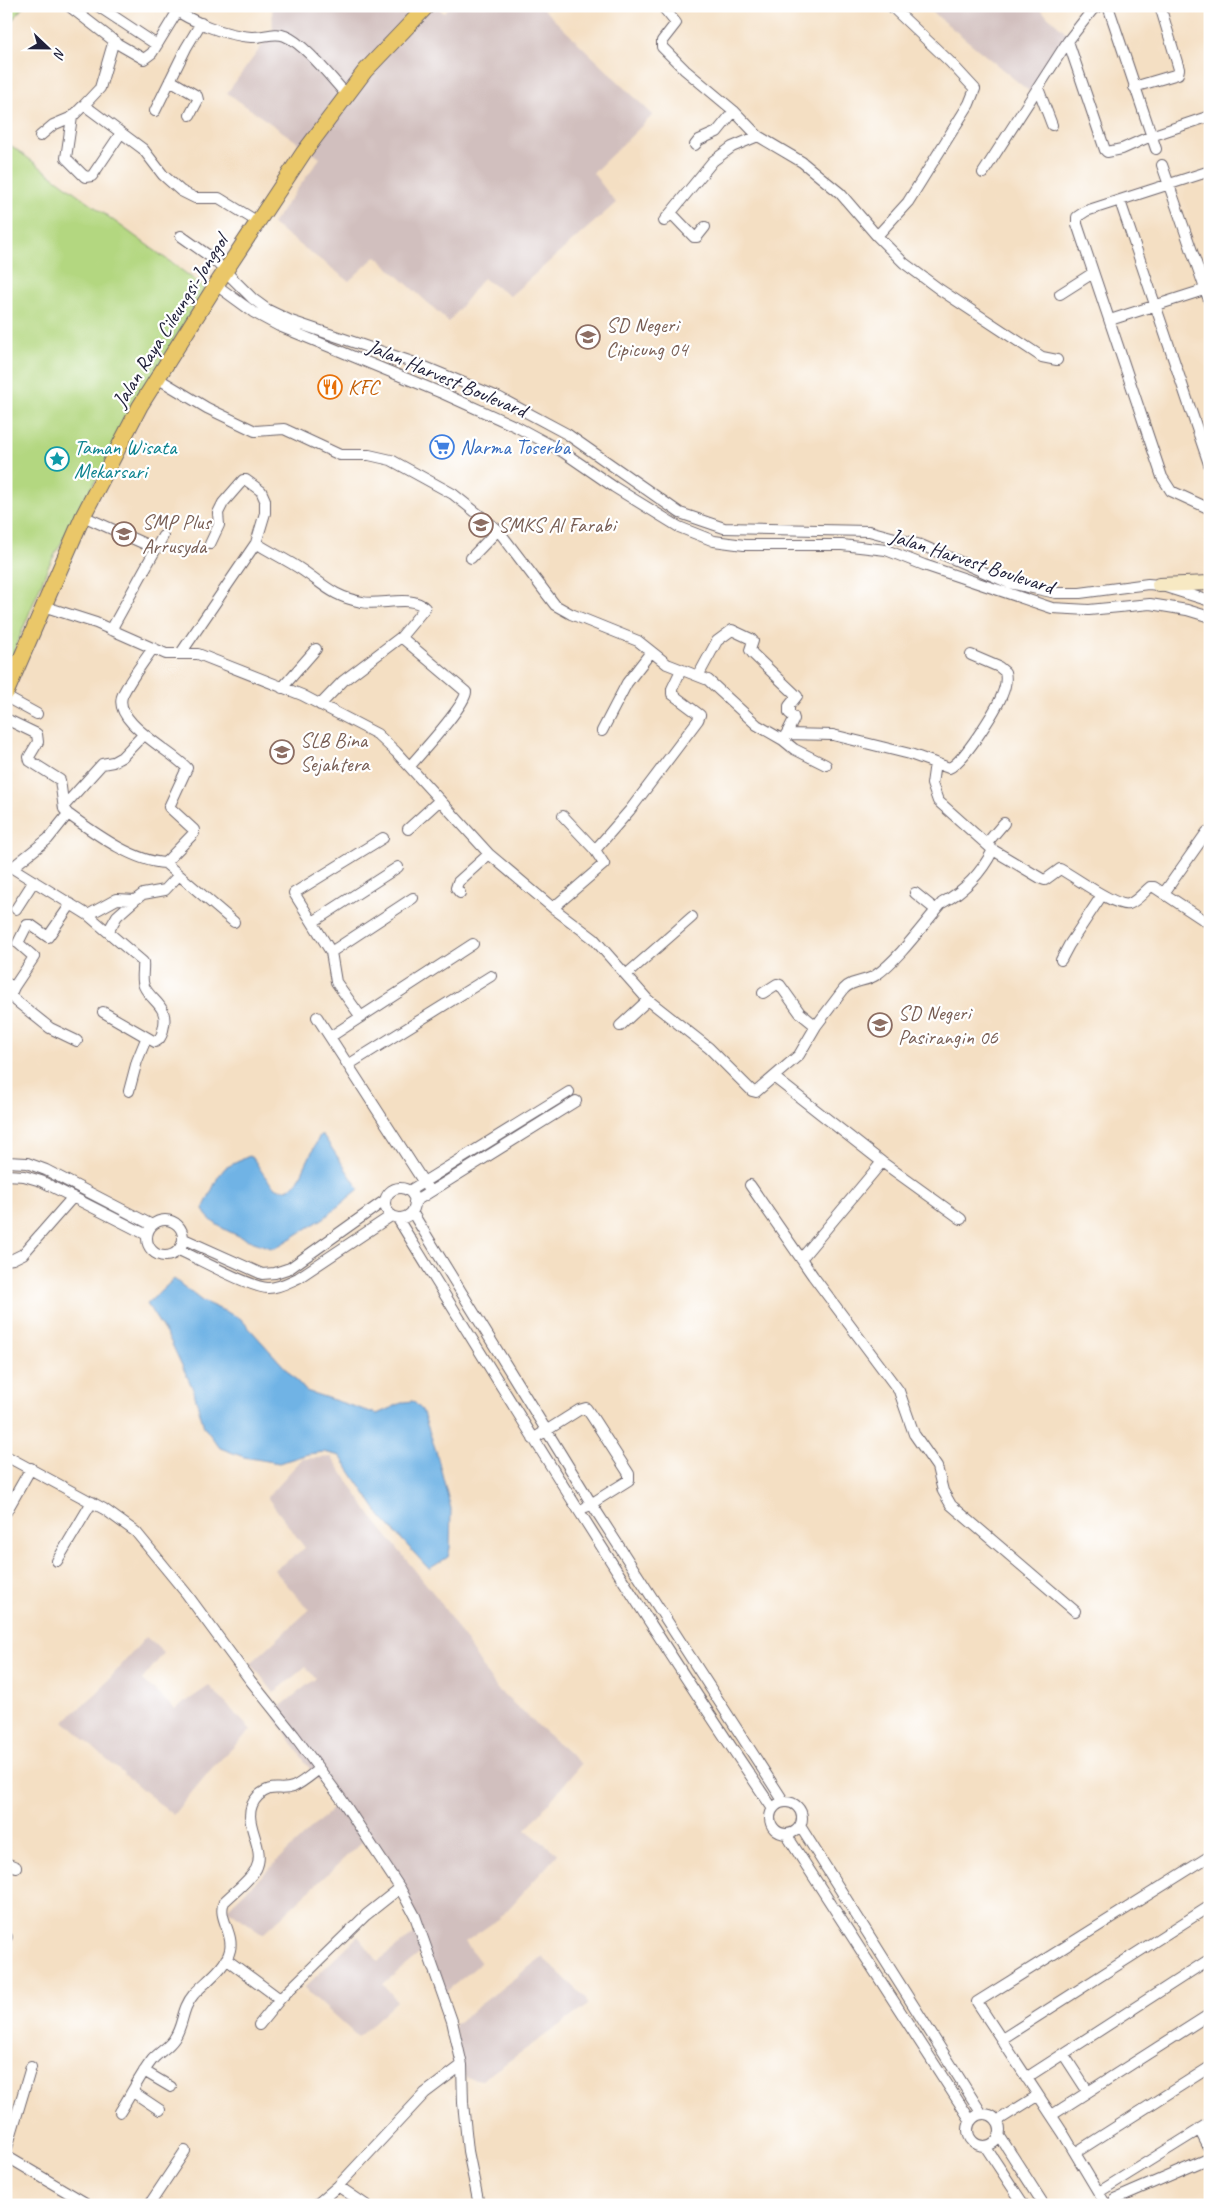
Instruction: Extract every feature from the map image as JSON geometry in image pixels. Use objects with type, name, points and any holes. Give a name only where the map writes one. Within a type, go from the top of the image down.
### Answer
[{"type":"main road","name":"Jalan Raya Cileungsi-Jonggol","points":[[6,693],[83,516],[140,406],[157,378],[304,152],[346,94],[428,6]]},
{"type":"street","points":[[69,6],[114,40],[144,59],[149,57],[157,45],[173,9],[201,23],[253,37],[272,34],[289,37],[298,43],[346,94]]},
{"type":"street","points":[[98,6],[157,45]]},
{"type":"street","points":[[662,6],[676,23],[662,41],[662,47],[706,89],[734,111],[758,136],[802,162],[840,193],[877,236],[904,263],[939,289],[1042,357],[1057,360]]},
{"type":"street","points":[[877,236],[908,202],[968,104],[975,89],[950,62],[891,6]]},
{"type":"street","points":[[983,173],[1068,41],[1093,9],[1100,6]]},
{"type":"street","points":[[1108,6],[1156,150]]},
{"type":"street","points":[[1134,86],[1178,74],[1179,70],[1160,6]]},
{"type":"street","points":[[155,110],[201,23]]},
{"type":"street","points":[[40,136],[53,125],[72,117],[100,88],[114,40]]},
{"type":"street","points":[[1068,41],[1105,150],[1110,152],[1122,149],[1152,136],[1210,116]]},
{"type":"street","points":[[170,80],[197,96],[198,100],[190,115]]},
{"type":"street","points":[[1038,88],[1052,125]]},
{"type":"street","points":[[84,105],[143,149],[163,174],[181,191],[195,198],[218,198],[258,222]]},
{"type":"street","points":[[694,145],[717,132],[734,111]]},
{"type":"street","points":[[72,117],[66,158],[85,177],[92,176],[121,133]]},
{"type":"street","points":[[705,227],[697,237],[694,237],[667,217],[719,155],[737,144],[758,136]]},
{"type":"street","points":[[1162,165],[1208,289],[1210,304]]},
{"type":"street","points":[[1210,171],[1081,213],[1077,217],[1077,224],[1093,273],[1162,477],[1170,491],[1210,509]]},
{"type":"street","points":[[1120,201],[1154,306],[1210,466]]},
{"type":"street","name":"Jalan Harvest Boulevard","points":[[181,236],[226,270],[253,299],[284,318],[409,362],[498,397],[567,434],[680,513],[709,524],[724,528],[870,531],[921,545],[1009,583],[1056,594],[1080,593],[1137,584],[1159,586],[1210,600]]},
{"type":"street","points":[[1060,294],[1093,273]]},
{"type":"street","name":"Jalan Harvest Boulevard","points":[[216,285],[254,312],[279,326],[516,427],[563,452],[614,488],[679,527],[714,541],[744,545],[842,545],[886,550],[932,568],[1052,608],[1090,610],[1150,604],[1187,610],[1210,617]]},
{"type":"street","points":[[1110,320],[1208,289]]},
{"type":"street","points":[[404,378],[409,362]]},
{"type":"street","points":[[157,378],[206,408],[255,431],[284,429],[340,455],[369,454],[399,464],[453,494],[498,530],[555,605],[638,641],[667,664],[711,682],[757,726],[785,737],[833,735],[910,754],[949,768],[958,762],[985,725],[1002,696],[1006,680],[1005,672],[999,667],[971,655]]},
{"type":"street","points":[[181,653],[256,543],[265,513],[261,491],[246,480],[243,480],[223,503],[218,513],[219,525],[210,544]]},
{"type":"street","points":[[83,516],[156,549]]},
{"type":"street","points":[[471,558],[498,530]]},
{"type":"street","points":[[111,630],[163,536]]},
{"type":"street","points":[[256,543],[300,569],[332,593],[346,599],[365,603],[416,602],[424,606],[425,610],[401,637],[343,681],[320,705]]},
{"type":"street","points":[[1159,586],[1210,584]]},
{"type":"street","points":[[43,606],[111,630],[166,654],[198,654],[320,705],[381,737],[410,766],[489,854],[553,908],[594,939],[648,1000],[709,1048],[754,1092],[775,1078],[799,1055],[816,1026],[846,986],[877,975],[942,903],[952,898],[970,882],[986,863],[990,847],[1004,823]]},
{"type":"street","points":[[698,676],[716,642],[732,630],[751,639],[753,641],[750,650],[753,654],[797,696],[788,710],[794,719],[785,737]]},
{"type":"street","points":[[401,637],[466,692],[458,709],[410,766]]},
{"type":"street","points":[[152,648],[122,699],[122,708],[128,719],[144,734],[187,768],[168,807],[191,827],[194,834],[165,863]]},
{"type":"street","points":[[282,688],[316,649]]},
{"type":"street","points":[[602,731],[627,683],[651,652]]},
{"type":"street","points":[[595,850],[630,810],[698,720],[700,715],[672,694],[672,689],[681,670]]},
{"type":"street","points":[[6,697],[37,714]]},
{"type":"street","points":[[6,719],[37,734],[38,742],[29,758],[30,761],[60,780],[66,810],[120,848],[151,861],[165,863],[234,922]]},
{"type":"street","points":[[103,1012],[146,1039],[158,1041],[164,1028],[164,1015],[156,999],[143,984],[143,962],[88,915],[10,866],[48,839],[66,810],[99,767],[122,757],[144,734]]},
{"type":"street","points":[[785,737],[794,748],[826,765]]},
{"type":"street","points":[[935,763],[932,784],[938,801],[990,847],[1043,880],[1060,869],[1102,895],[1127,904],[1151,886],[1210,924]]},
{"type":"street","points":[[408,829],[440,800]]},
{"type":"street","points":[[553,908],[603,866],[602,860],[595,850],[563,816]]},
{"type":"street","points":[[1164,893],[1207,832]]},
{"type":"street","points":[[361,1017],[336,982],[331,952],[294,893],[383,838]]},
{"type":"street","points":[[460,893],[456,888],[458,882],[489,854]]},
{"type":"street","points":[[313,922],[398,867]]},
{"type":"street","points":[[108,932],[117,916],[135,900],[143,894],[165,890],[178,876]]},
{"type":"street","points":[[16,909],[34,881]]},
{"type":"street","points":[[914,893],[936,910]]},
{"type":"street","points":[[1061,960],[1102,895]]},
{"type":"street","points":[[331,952],[413,898]]},
{"type":"street","points":[[88,915],[117,899],[135,900]]},
{"type":"street","points":[[71,904],[48,937],[32,925],[27,925],[18,943],[34,957],[10,985],[10,994],[11,997],[39,1021],[77,1041]]},
{"type":"street","points":[[626,974],[692,917]]},
{"type":"street","points":[[330,1037],[473,944]]},
{"type":"street","points":[[348,1065],[491,976]]},
{"type":"street","points":[[763,993],[777,984],[780,985],[800,1013],[816,1026]]},
{"type":"street","points":[[620,1026],[648,1000]]},
{"type":"street","points":[[317,1017],[430,1192]]},
{"type":"street","points":[[128,1091],[146,1039]]},
{"type":"street","points":[[775,1078],[882,1162],[960,1219]]},
{"type":"street","points":[[409,1191],[569,1092]]},
{"type":"street","points":[[179,1250],[254,1285],[269,1288],[282,1285],[298,1278],[395,1217],[406,1217],[413,1207],[430,1192],[576,1101]]},
{"type":"street","points":[[6,1162],[27,1163],[46,1170],[152,1225]]},
{"type":"street","points":[[801,1259],[882,1162]]},
{"type":"street","points":[[6,1175],[24,1176],[73,1197],[147,1235]]},
{"type":"street","points":[[750,1185],[801,1259],[899,1391],[914,1434],[936,1467],[944,1490],[952,1505],[1075,1611]]},
{"type":"street","points":[[184,1239],[262,1274],[275,1273],[290,1268],[384,1201],[394,1189],[401,1188],[409,1191],[414,1197],[413,1207],[591,1503],[784,1802],[792,1804],[799,1809],[802,1817],[800,1826],[794,1832],[786,1834],[777,1832],[772,1826],[770,1817],[773,1809],[784,1802]]},
{"type":"street","points":[[6,1260],[19,1257],[27,1250],[73,1197]]},
{"type":"street","points":[[384,1201],[386,1210],[395,1217],[723,1736],[773,1809]]},
{"type":"street","points":[[168,1219],[177,1223],[182,1230],[184,1239],[179,1250],[169,1256],[157,1255],[149,1247],[147,1235],[152,1225],[159,1220],[168,1219]]},
{"type":"street","points":[[534,1439],[579,1410],[586,1408],[624,1466],[629,1474],[629,1480],[580,1511]]},
{"type":"street","points":[[6,1456],[92,1502],[136,1532],[186,1593],[342,1800],[400,1888],[415,1916],[452,2021],[462,2065],[468,2151],[477,2204]]},
{"type":"street","points":[[6,1512],[31,1468]]},
{"type":"street","points":[[57,1561],[92,1502]]},
{"type":"street","points":[[120,2112],[144,2071],[159,2052],[169,2046],[175,2038],[185,2008],[194,1994],[209,1981],[226,1959],[230,1950],[230,1935],[222,1913],[222,1905],[252,1875],[259,1858],[249,1817],[256,1798],[272,1787],[294,1786],[319,1769]]},
{"type":"street","points":[[800,1826],[982,2114]]},
{"type":"street","points":[[786,1834],[970,2121]]},
{"type":"street","points":[[1106,2205],[1052,2115],[1037,2096],[977,2002],[1208,1860]]},
{"type":"street","points":[[259,2025],[280,1999],[366,1915],[400,1888]]},
{"type":"street","points":[[1002,2039],[1210,1906]]},
{"type":"street","points":[[226,1959],[280,1999]]},
{"type":"street","points":[[1026,2078],[1210,1959]]},
{"type":"street","points":[[1052,2115],[1210,2014]]},
{"type":"street","points":[[1064,2055],[1088,2092]]},
{"type":"street","points":[[316,2205],[338,2186],[425,2093],[462,2065]]},
{"type":"street","points":[[6,2151],[31,2067]]},
{"type":"street","points":[[1076,2153],[1210,2067]]},
{"type":"street","points":[[144,2071],[171,2087]]},
{"type":"street","points":[[133,2092],[160,2110]]},
{"type":"street","points":[[997,2121],[1037,2096]]},
{"type":"street","points":[[982,2114],[993,2116],[1000,2128],[999,2135],[994,2142],[985,2146],[977,2144],[970,2138],[968,2129],[970,2121],[982,2114]]},
{"type":"street","points":[[1099,2192],[1210,2123]]},
{"type":"street","points":[[1199,2129],[1210,2150]]},
{"type":"street","points":[[999,2135],[1044,2205]]},
{"type":"street","points":[[985,2146],[1024,2205]]},
{"type":"street","points":[[149,2205],[185,2151]]},
{"type":"street","points":[[6,2156],[89,2205]]},
{"type":"street","points":[[1115,2199],[1210,2158]]},
{"type":"street","points":[[338,2186],[366,2205]]},
{"type":"shaded area","points":[[272,6],[436,6],[444,13],[450,6],[540,6],[653,115],[593,173],[616,203],[510,296],[483,278],[449,322],[376,256],[349,281],[272,224],[320,158],[227,93],[273,31]]},
{"type":"shaded area","points":[[925,6],[1036,6],[1068,34],[1030,92]]},
{"type":"shaded area","points":[[332,1457],[371,1516],[439,1600],[497,1689],[581,1764],[526,1830],[558,1854],[500,1918],[465,1942],[481,1963],[442,1995],[423,1951],[383,1984],[397,2001],[358,2037],[304,1988],[358,1936],[378,1961],[419,1930],[405,1897],[364,1840],[263,1934],[227,1909],[335,1806],[272,1713],[316,1678],[305,1667],[274,1693],[251,1663],[309,1610],[274,1570],[305,1548],[267,1497],[302,1459]]},
{"type":"shaded area","points":[[146,1637],[164,1653],[142,1680],[175,1709],[209,1686],[251,1730],[212,1768],[173,1815],[64,1721],[97,1693]]},
{"type":"shaded area","points":[[542,1957],[585,1997],[588,2005],[482,2080],[465,2077],[454,2025]]},
{"type":"green space","points":[[6,6],[24,6],[6,28]]},
{"type":"green space","name":"Taman Wisata Mekarsari","points":[[6,142],[206,288],[167,351],[48,567],[6,671]]},
{"type":"water","points":[[320,1135],[323,1135],[359,1189],[324,1218],[275,1248],[270,1248],[242,1238],[222,1228],[207,1216],[203,1209],[218,1177],[225,1168],[249,1156],[253,1158],[267,1178],[277,1188],[284,1189],[290,1187],[298,1181]]},
{"type":"water","points":[[174,1279],[202,1301],[240,1318],[306,1391],[377,1414],[404,1402],[413,1401],[422,1410],[436,1451],[451,1509],[448,1557],[429,1569],[381,1517],[340,1456],[324,1452],[308,1454],[279,1463],[244,1457],[220,1448],[204,1427],[193,1389],[170,1340],[147,1304]]},
{"type":"place","name":"SD Negeri Cipicung 04","points":[[588,337]]},
{"type":"place","name":"KFC","points":[[330,387]]},
{"type":"place","name":"Narma Toserba","points":[[442,447]]},
{"type":"place","name":"Taman Wisata Mekarsari","points":[[57,459]]},
{"type":"place","name":"SMKS Al Farabi","points":[[481,525]]},
{"type":"place","name":"SMP Plus Arrusyda","points":[[124,534]]},
{"type":"place","name":"SLB Bina Sejahtera","points":[[282,752]]},
{"type":"place","name":"SD Negeri Pasirangin 06","points":[[880,1025]]}]
